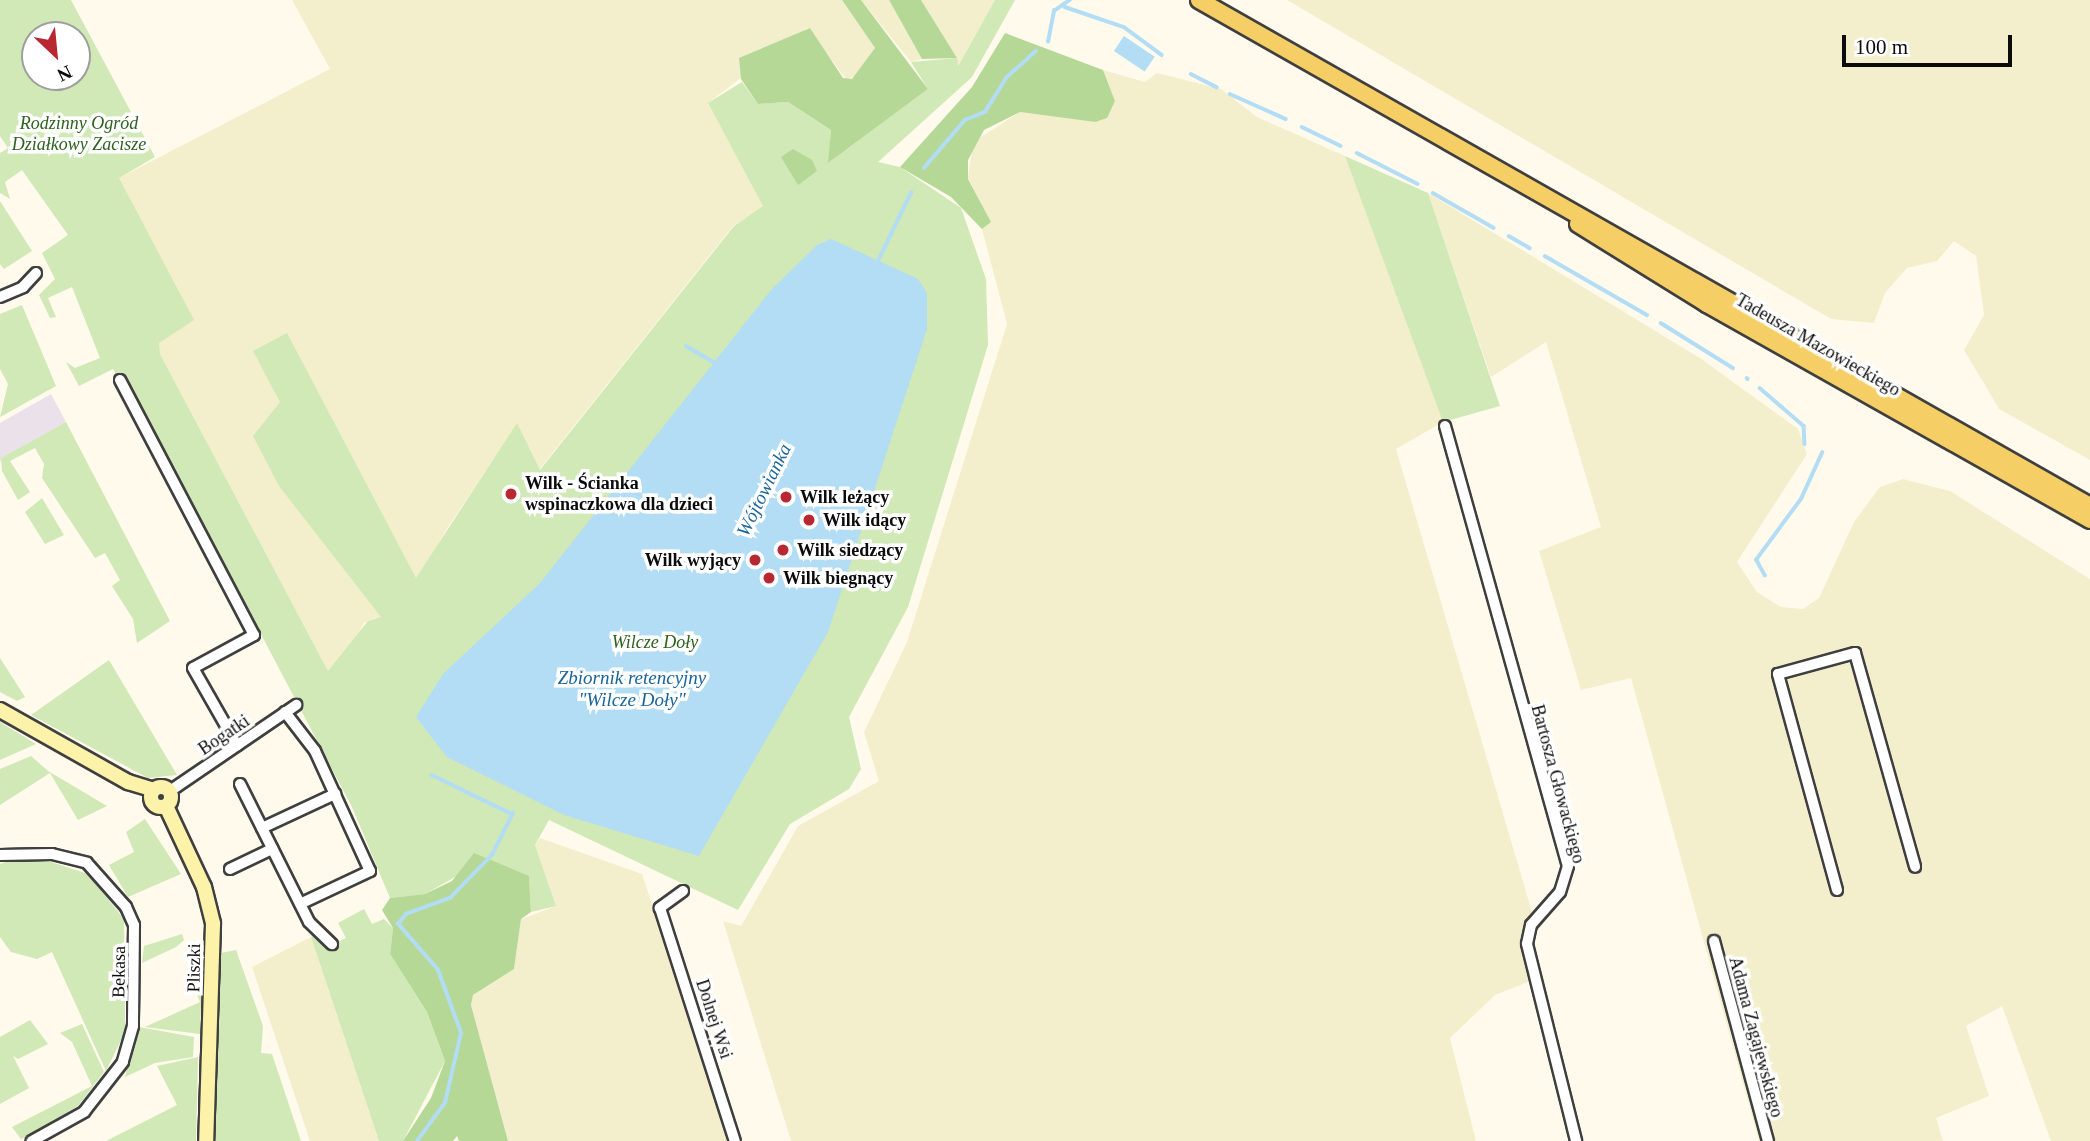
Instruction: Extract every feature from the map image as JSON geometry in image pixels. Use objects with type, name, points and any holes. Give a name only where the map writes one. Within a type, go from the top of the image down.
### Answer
[{"type":"main road","name":"Tadeusza Mazowieckiego","points":[[1199,0],[2090,506]]},
{"type":"main road","name":"Tadeusza Mazowieckiego","points":[[1534,191],[1707,304],[2090,520]]},
{"type":"street","points":[[0,298],[23,287],[36,272]]},
{"type":"street","points":[[120,380],[254,635],[193,668],[236,745]]},
{"type":"street","name":"Bartosza Głowackiego","points":[[1445,426],[1568,866],[1560,892],[1531,925],[1527,944],[1576,1141]]},
{"type":"street","points":[[1837,890],[1778,674],[1855,653],[1915,867]]},
{"type":"street","name":"Bogatki","points":[[170,791],[296,705]]},
{"type":"street","points":[[0,710],[128,782],[154,790],[170,791],[166,806]]},
{"type":"street","points":[[285,712],[315,751],[370,871],[300,904]]},
{"type":"street","points":[[240,784],[300,904],[332,944]]},
{"type":"street","name":"Pliszki","points":[[154,790],[153,803],[166,806],[204,887],[213,924],[206,1141]]},
{"type":"street","points":[[262,828],[335,794]]},
{"type":"street","points":[[230,869],[272,849]]},
{"type":"street","name":"Bekasa","points":[[0,855],[52,854],[88,863],[126,907],[134,925],[133,1026],[122,1062],[84,1112],[32,1141]]},
{"type":"street","name":"Dolnej Wsi","points":[[683,891],[660,908],[735,1141]]},
{"type":"street","name":"Adama Zagajewskiego","points":[[1714,941],[1768,1141]]},
{"type":"shaded area","points":[[292,0],[842,0],[875,48],[857,75],[847,80],[807,28],[708,103],[764,206],[733,226],[539,470],[517,424],[446,530],[393,625],[375,618],[364,623],[349,651],[328,671],[160,354],[119,178],[330,69]]},
{"type":"shaded area","points":[[861,0],[889,0],[922,59],[911,62]]},
{"type":"shaded area","points":[[921,0],[995,0],[957,67],[957,58]]},
{"type":"shaded area","points":[[1287,0],[2090,0],[2090,460],[1999,409],[1964,350],[1984,315],[1976,256],[1954,241],[1937,261],[1907,268],[1885,293],[1874,323],[1831,319]]},
{"type":"shaded area","points":[[1103,70],[1145,82],[1157,73],[1221,89],[1257,117],[1345,156],[1404,308],[1443,422],[1396,449],[1534,919],[1533,980],[1495,995],[1450,1038],[1476,1141],[791,1141],[723,921],[741,926],[798,826],[879,781],[864,732],[907,642],[1007,324],[982,229],[990,221],[968,178],[973,142],[1020,112],[1095,122],[1115,101]]},
{"type":"shaded area","points":[[1428,193],[1700,358],[1798,429],[1807,454],[1737,562],[1757,592],[1781,607],[1803,609],[1819,598],[1854,522],[1880,487],[1903,479],[1950,491],[2090,579],[2090,1141],[2051,1141],[2002,1006],[1966,1026],[1989,1096],[1936,1118],[1943,1141],[1759,1141],[1631,678],[1581,690],[1539,551],[1601,527],[1546,342],[1491,377]]},
{"type":"shaded area","points":[[51,394],[66,422],[1,458],[0,465],[0,423]]},
{"type":"shaded area","points":[[540,838],[642,874],[730,1141],[508,1141],[471,1005],[473,995],[514,969],[521,919],[556,906],[535,845]]},
{"type":"shaded area","points":[[311,937],[379,1141],[310,1141],[252,967]]},
{"type":"green space","name":"Wilcze Doły","points":[[0,0],[71,0],[82,21],[21,21],[21,91],[91,91],[91,37],[155,157],[119,178],[194,320],[159,343],[160,354],[328,671],[368,621],[381,617],[279,486],[253,436],[280,402],[253,351],[287,333],[416,578],[517,423],[540,470],[734,226],[763,206],[708,103],[742,82],[758,104],[788,102],[831,130],[829,162],[928,89],[911,62],[957,58],[958,66],[995,0],[1015,0],[972,77],[878,162],[900,167],[961,208],[986,279],[988,345],[908,607],[849,717],[861,769],[849,789],[790,824],[738,910],[549,820],[535,845],[556,906],[531,912],[529,876],[462,873],[425,894],[390,898],[352,807],[124,374],[118,377],[113,369],[79,386],[66,362],[75,368],[100,358],[72,287],[48,298],[56,317],[50,318],[39,295],[55,279],[42,253],[68,235],[22,170],[5,182],[10,199],[0,193],[0,153],[8,148],[0,136]]},
{"type":"green space","points":[[842,0],[861,0],[928,89],[828,163],[831,130],[788,102],[758,104],[741,79],[739,58],[810,28],[843,78],[852,79],[875,48]]},
{"type":"green space","points":[[889,0],[921,0],[957,58],[922,59]]},
{"type":"green space","points":[[1005,33],[1103,70],[1115,101],[1107,118],[1095,122],[1020,112],[984,130],[968,160],[968,179],[991,222],[982,229],[951,197],[900,167],[972,87]]},
{"type":"green space","points":[[793,149],[812,160],[817,171],[798,185],[781,157]]},
{"type":"green space","points":[[1345,156],[1428,193],[1500,406],[1443,422]]},
{"type":"green space","points":[[0,201],[32,251],[4,269],[0,264]]},
{"type":"green space","points":[[22,305],[56,386],[0,417],[8,384],[0,369],[0,314]]},
{"type":"green space","points":[[66,422],[170,621],[137,643],[133,619],[112,586],[120,580],[105,553],[95,558],[42,478],[44,464],[35,448],[10,461],[30,492],[18,500],[2,471],[1,458]]},
{"type":"green space","points":[[42,498],[64,535],[45,544],[25,512]]},
{"type":"green space","points":[[0,658],[25,697],[17,701],[0,692]]},
{"type":"green space","points":[[109,660],[177,775],[148,778],[31,715]]},
{"type":"green space","points":[[0,722],[36,744],[0,760]]},
{"type":"green space","points":[[31,756],[48,771],[107,806],[78,820],[50,773],[0,805],[0,769]]},
{"type":"green space","points":[[145,819],[181,874],[128,897],[109,865],[134,852],[126,832]]},
{"type":"green space","points":[[474,853],[529,876],[531,912],[521,919],[514,969],[473,995],[471,1005],[508,1141],[459,1141],[457,1136],[453,1141],[403,1141],[431,1098],[445,1061],[427,1012],[390,954],[393,928],[382,910],[390,898],[425,894],[452,881]]},
{"type":"green space","points":[[9,861],[48,861],[88,874],[124,919],[125,1032],[106,1071],[52,952],[37,959],[11,952],[0,937],[0,864]]},
{"type":"green space","points":[[364,909],[372,924],[384,919],[393,928],[390,954],[427,1012],[445,1061],[403,1141],[379,1141],[311,937],[319,933],[327,947],[346,938],[338,923]]},
{"type":"green space","points":[[182,934],[184,940],[176,947],[142,963],[144,946]]},
{"type":"green space","points":[[236,950],[263,1026],[261,1053],[272,1054],[301,1141],[213,1141],[221,953]]},
{"type":"green space","points":[[202,976],[200,1034],[145,1027],[200,1002],[191,980]]},
{"type":"green space","points":[[30,1020],[48,1044],[18,1059],[13,1056],[29,1088],[0,1104],[0,1037]]},
{"type":"green space","points":[[82,1024],[104,1072],[78,1106],[21,1139],[12,1127],[92,1086],[72,1042],[60,1033]]},
{"type":"green space","points":[[139,1027],[194,1037],[193,1057],[155,1063],[125,1077]]},
{"type":"green space","points":[[198,1057],[196,1141],[106,1141],[177,1105],[157,1066]]},
{"type":"water","points":[[1124,36],[1155,57],[1145,72],[1114,51]]},
{"type":"water","name":"Zbiornik retencyjny \"Wilcze Doły\"","points":[[831,239],[918,279],[927,293],[927,329],[828,632],[699,856],[564,815],[447,757],[416,717],[443,674],[540,583],[771,290],[817,245]]},
{"type":"waterway","name":"Wójtowianka","points":[[1048,42],[1054,11],[1070,0]]},
{"type":"waterway","points":[[1065,7],[1124,27],[1162,55]]},
{"type":"waterway","name":"Wójtowianka","points":[[924,168],[965,120],[985,112],[1006,78],[1036,51]]},
{"type":"waterway","points":[[1191,74],[1217,87]]},
{"type":"waterway","points":[[1230,94],[1286,119]]},
{"type":"waterway","points":[[1302,127],[1341,146]]},
{"type":"waterway","points":[[1357,153],[1418,184]]},
{"type":"waterway","name":"Wójtowianka","points":[[877,263],[911,193]]},
{"type":"waterway","points":[[1433,193],[1494,228]]},
{"type":"waterway","points":[[1509,236],[1530,248]]},
{"type":"waterway","points":[[1545,256],[1647,315]]},
{"type":"waterway","points":[[1661,323],[1733,368]]},
{"type":"waterway","points":[[686,346],[717,364]]},
{"type":"waterway","points":[[1760,388],[1804,426],[1805,444]]},
{"type":"waterway","points":[[1765,576],[1756,560],[1801,499],[1822,453]]},
{"type":"waterway","points":[[432,775],[512,814]]},
{"type":"waterway","name":"Wójtowianka","points":[[417,1141],[445,1103],[461,1033],[438,970],[398,924],[406,914],[450,898],[492,855],[513,813]]},
{"type":"place","name":"Wilk - Ścianka wspinaczkowa dla dzieci","points":[[511,494]]},
{"type":"place","name":"Wilk leżący","points":[[786,497]]},
{"type":"place","name":"Wilk idący","points":[[809,520]]},
{"type":"place","name":"Wilk siedzący","points":[[783,550]]},
{"type":"place","name":"Wilk wyjący","points":[[755,560]]},
{"type":"place","name":"Wilk biegnący","points":[[769,578]]},
{"type":"park label","name":"Rodzinny Ogród Działkowy Zacisze","points":[[79,134]]}]
